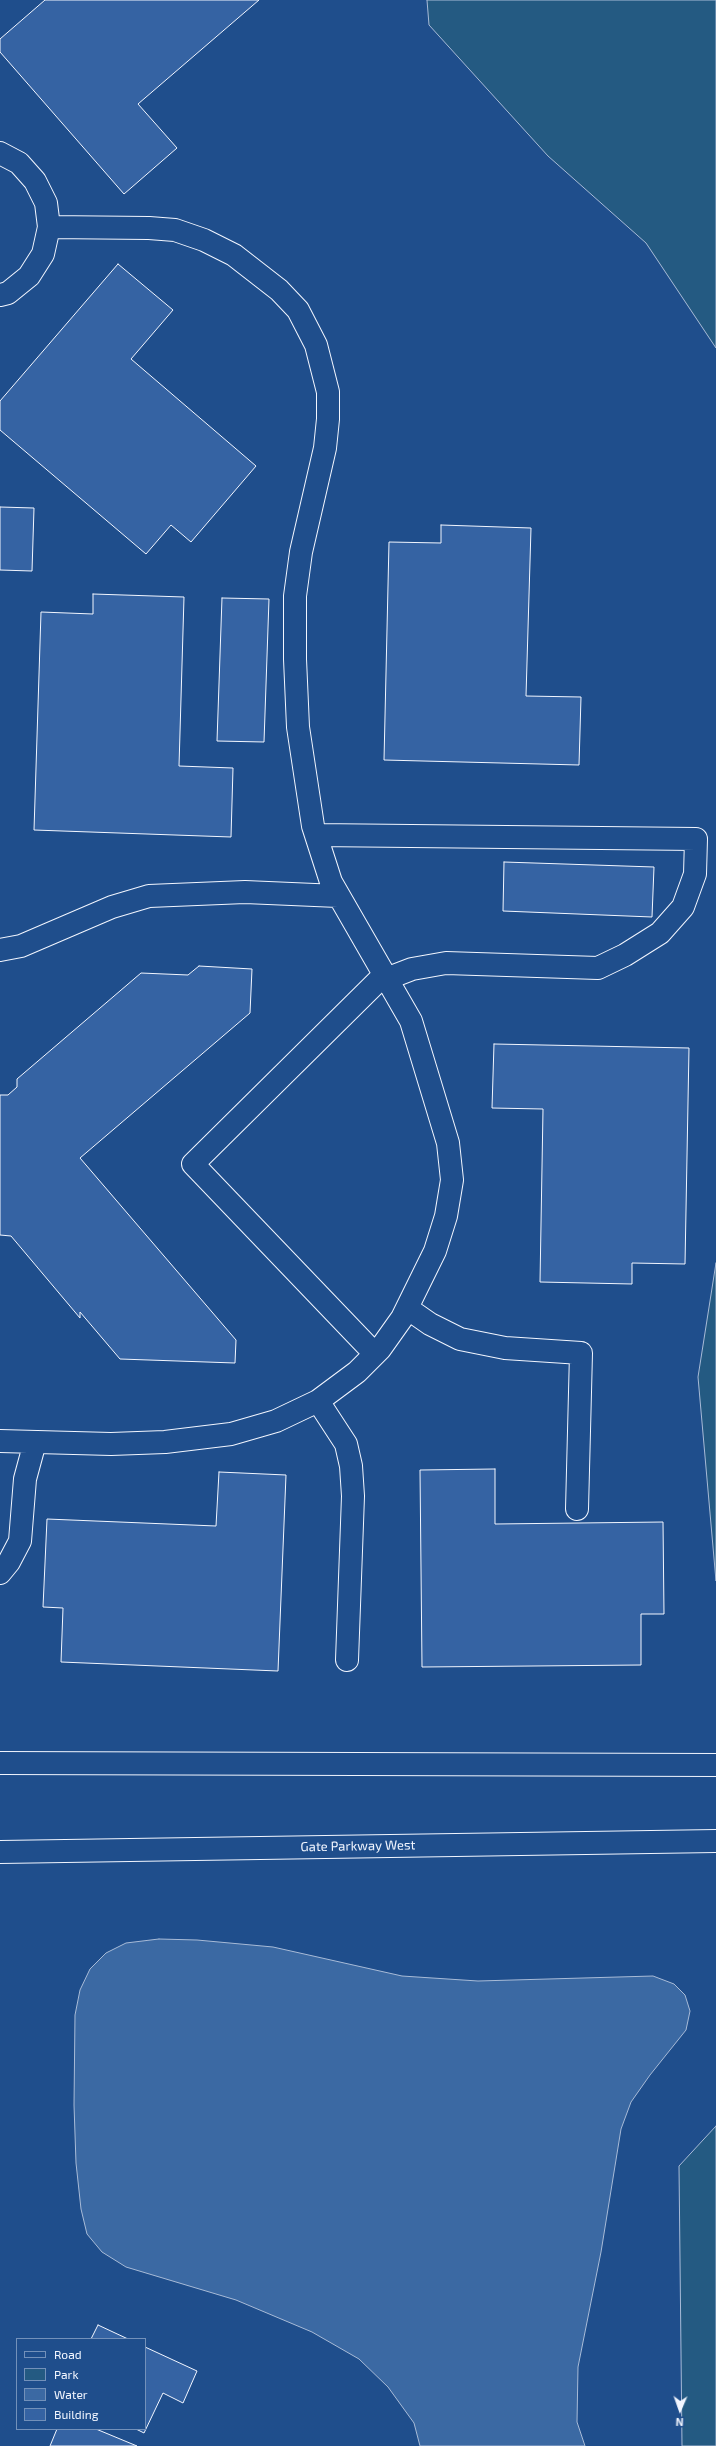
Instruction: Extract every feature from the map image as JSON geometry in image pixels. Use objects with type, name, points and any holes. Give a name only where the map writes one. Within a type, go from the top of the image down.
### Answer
[{"type":"street","points":[[0,153],[19,164],[35,181],[46,203],[49,227],[43,254],[28,276],[8,293],[0,295]]},
{"type":"street","points":[[0,1441],[165,1442],[231,1434],[276,1421],[318,1401],[358,1372],[375,1354],[407,1308],[435,1251],[446,1216],[452,1180],[448,1144],[421,1050],[411,1021],[331,882],[316,835],[298,727],[295,651],[295,596],[300,559],[325,448],[328,419],[328,392],[316,345],[298,310],[279,290],[234,255],[204,240],[175,230],[149,228],[49,227]]},
{"type":"street","points":[[316,835],[696,839],[695,874],[683,907],[660,933],[598,968],[446,963],[412,969],[385,977],[192,1164],[375,1354]]},
{"type":"street","points":[[0,950],[21,946],[112,907],[149,896],[245,892],[338,896]]},
{"type":"street","points":[[407,1308],[430,1324],[460,1339],[505,1348],[581,1353],[578,1509]]},
{"type":"street","points":[[318,1401],[346,1444],[351,1466],[353,1496],[347,1660]]},
{"type":"street","points":[[0,1573],[9,1562],[20,1541],[25,1479],[34,1442]]},
{"type":"street","points":[[0,1763],[716,1765]]},
{"type":"street","name":"Gate Parkway West","points":[[0,1852],[716,1841]]},
{"type":"green space","points":[[427,0],[716,0],[716,348],[646,243],[548,156],[429,25]]},
{"type":"green space","points":[[716,1263],[716,1581],[698,1377]]},
{"type":"green space","points":[[716,2126],[716,2446],[682,2446],[679,2166]]},
{"type":"water","points":[[159,1939],[197,1940],[273,1947],[402,1976],[478,1981],[653,1976],[674,1984],[685,1995],[690,2011],[686,2030],[650,2075],[631,2102],[621,2129],[601,2252],[578,2367],[577,2422],[585,2446],[420,2446],[414,2423],[388,2387],[359,2359],[312,2332],[236,2300],[126,2267],[102,2252],[87,2234],[81,2209],[76,2163],[74,2105],[75,2015],[80,1990],[90,1969],[106,1953],[126,1943]]},
{"type":"building","points":[[45,0],[259,0],[138,104],[177,148],[124,194],[0,52],[0,39]]},
{"type":"building","points":[[118,264],[173,310],[131,359],[256,466],[191,542],[171,525],[146,554],[0,430],[0,401]]},
{"type":"building","points":[[0,507],[34,508],[32,571],[0,570]]},
{"type":"building","points":[[441,525],[531,528],[526,696],[581,697],[579,765],[384,760],[389,542],[441,543]]},
{"type":"building","points":[[93,594],[184,597],[179,766],[233,768],[231,837],[34,830],[41,612],[93,614]]},
{"type":"building","points":[[222,598],[269,599],[264,742],[217,741]]},
{"type":"building","points":[[504,862],[654,867],[652,917],[503,911]]},
{"type":"building","points":[[199,966],[252,969],[250,1013],[80,1158],[236,1340],[235,1363],[120,1359],[80,1312],[80,1318],[11,1236],[0,1235],[0,1095],[8,1095],[17,1087],[17,1079],[141,973],[188,975]]},
{"type":"building","points":[[494,1044],[689,1048],[685,1264],[632,1263],[632,1284],[540,1282],[543,1109],[492,1108]]},
{"type":"building","points":[[495,1469],[495,1524],[663,1522],[664,1614],[641,1614],[641,1665],[422,1667],[420,1470]]},
{"type":"building","points":[[219,1472],[286,1475],[278,1671],[61,1662],[63,1608],[43,1607],[47,1519],[216,1526]]},
{"type":"building","points":[[98,2325],[126,2338],[92,2338]]},
{"type":"building","points":[[146,2347],[197,2371],[183,2403],[163,2393],[146,2429]]},
{"type":"building","points":[[57,2430],[98,2430],[137,2446],[50,2446]]},
{"type":"building","points":[[138,2430],[145,2430],[144,2433]]}]
